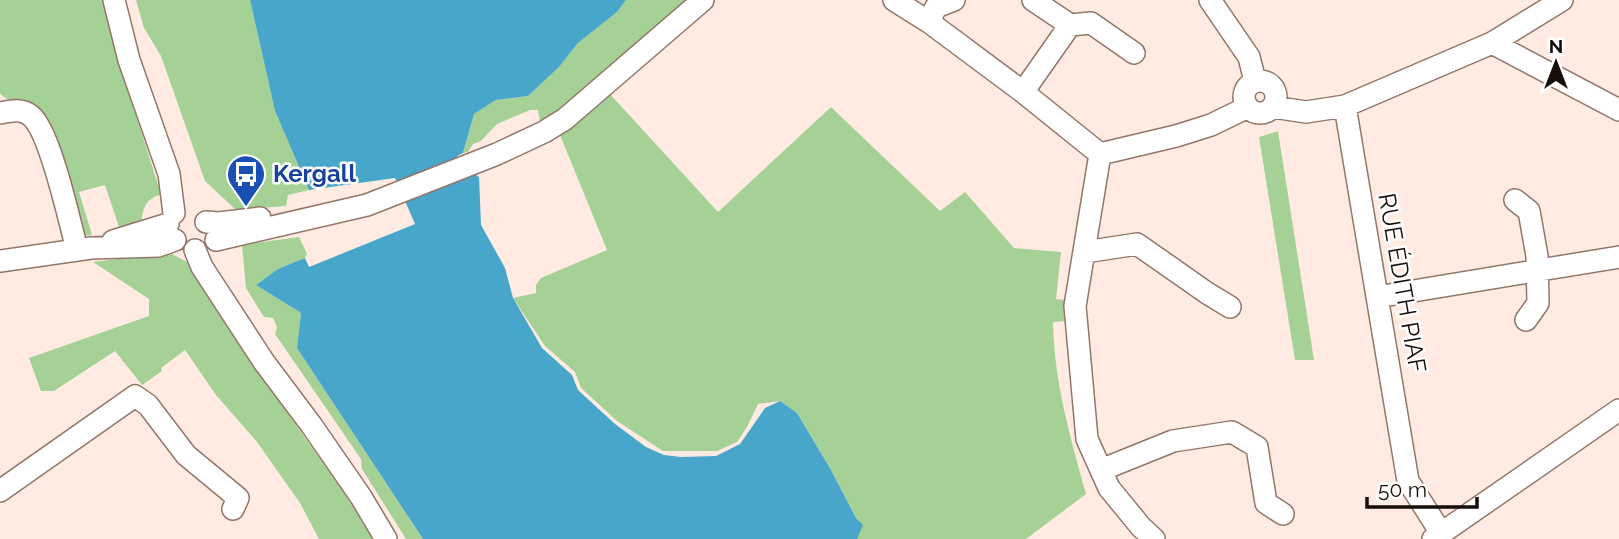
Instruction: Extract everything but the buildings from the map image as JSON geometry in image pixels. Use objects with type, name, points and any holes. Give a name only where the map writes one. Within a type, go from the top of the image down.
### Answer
[{"type":"street","points":[[114,0],[129,60],[202,267],[264,362],[361,497],[386,539]]},
{"type":"street","points":[[0,261],[84,249],[158,246],[191,231],[367,205],[544,132],[565,119],[703,0]]},
{"type":"street","points":[[894,0],[929,22],[1023,92],[1100,154]]},
{"type":"street","points":[[929,22],[936,7],[954,0]]},
{"type":"street","points":[[1033,0],[1070,25],[1091,23],[1134,53]]},
{"type":"street","points":[[1210,0],[1249,57],[1255,81]]},
{"type":"street","points":[[1273,107],[1306,112],[1345,106],[1492,43],[1562,0]]},
{"type":"street","points":[[1023,92],[1070,25]]},
{"type":"street","points":[[1492,43],[1619,110]]},
{"type":"street","points":[[1255,81],[1265,81],[1274,87],[1277,97],[1273,107],[1261,113],[1248,107],[1244,95],[1246,89],[1255,81]]},
{"type":"street","name":"RUE ÉDITH PIAF","points":[[1345,106],[1408,481],[1437,536]]},
{"type":"street","points":[[1100,154],[1211,125],[1248,107]]},
{"type":"street","points":[[0,113],[17,110],[29,113],[39,124],[84,249]]},
{"type":"street","points":[[1100,154],[1075,306],[1087,439],[1109,488],[1154,539]]},
{"type":"street","points":[[1515,200],[1529,211],[1537,256],[1538,303],[1526,320]]},
{"type":"street","points":[[1085,252],[1137,244],[1230,307]]},
{"type":"street","points":[[1377,297],[1619,257]]},
{"type":"street","points":[[0,491],[135,396],[148,405],[186,455],[238,498],[233,509]]},
{"type":"street","points":[[1437,536],[1619,410]]},
{"type":"street","points":[[1101,470],[1173,441],[1232,432],[1256,447],[1266,503],[1283,514]]},
{"type":"green space","points":[[0,0],[105,0],[126,84],[161,194],[146,204],[141,222],[119,227],[105,185],[79,192],[92,235],[83,236],[29,104],[9,100],[0,94]]},
{"type":"green space","points":[[136,0],[250,0],[275,111],[309,190],[288,195],[286,206],[236,210],[205,181],[161,56],[144,28]]},
{"type":"green space","points":[[626,0],[686,0],[569,102],[540,122],[538,110],[530,110],[497,124],[481,141],[463,153],[474,114],[496,100],[528,96],[559,67],[578,43],[617,12]]},
{"type":"green space","points":[[609,93],[718,212],[831,107],[940,211],[965,192],[1014,248],[1061,252],[1056,299],[1065,300],[1065,321],[1053,322],[1056,366],[1086,494],[1026,539],[856,539],[862,525],[797,413],[780,401],[758,404],[737,442],[717,451],[663,451],[617,421],[581,388],[575,372],[545,346],[513,298],[536,293],[536,285],[541,278],[607,250],[560,135]]},
{"type":"green space","points":[[1278,131],[1314,360],[1295,360],[1259,137]]},
{"type":"green space","points":[[299,237],[307,254],[305,258],[278,269],[256,285],[301,313],[297,348],[423,539],[406,539],[362,469],[361,459],[275,334],[277,327],[273,318],[264,317],[246,288],[242,245]]},
{"type":"green space","points":[[172,254],[187,262],[263,379],[343,491],[373,539],[319,539],[300,503],[257,442],[216,395],[185,350],[142,385],[115,351],[54,391],[41,391],[29,358],[149,316],[149,299],[93,262]]},
{"type":"water","points":[[250,0],[626,0],[617,12],[578,43],[559,67],[528,96],[496,100],[474,114],[463,153],[457,156],[460,164],[479,177],[481,225],[505,268],[513,298],[542,348],[572,375],[578,390],[615,424],[646,447],[664,455],[716,456],[740,444],[765,408],[780,401],[797,413],[856,518],[863,525],[857,539],[423,539],[297,348],[301,313],[256,285],[278,269],[305,258],[309,267],[415,224],[395,178],[309,190],[275,111]]},
{"type":"place","name":"Kergall","points":[[246,208]]}]
